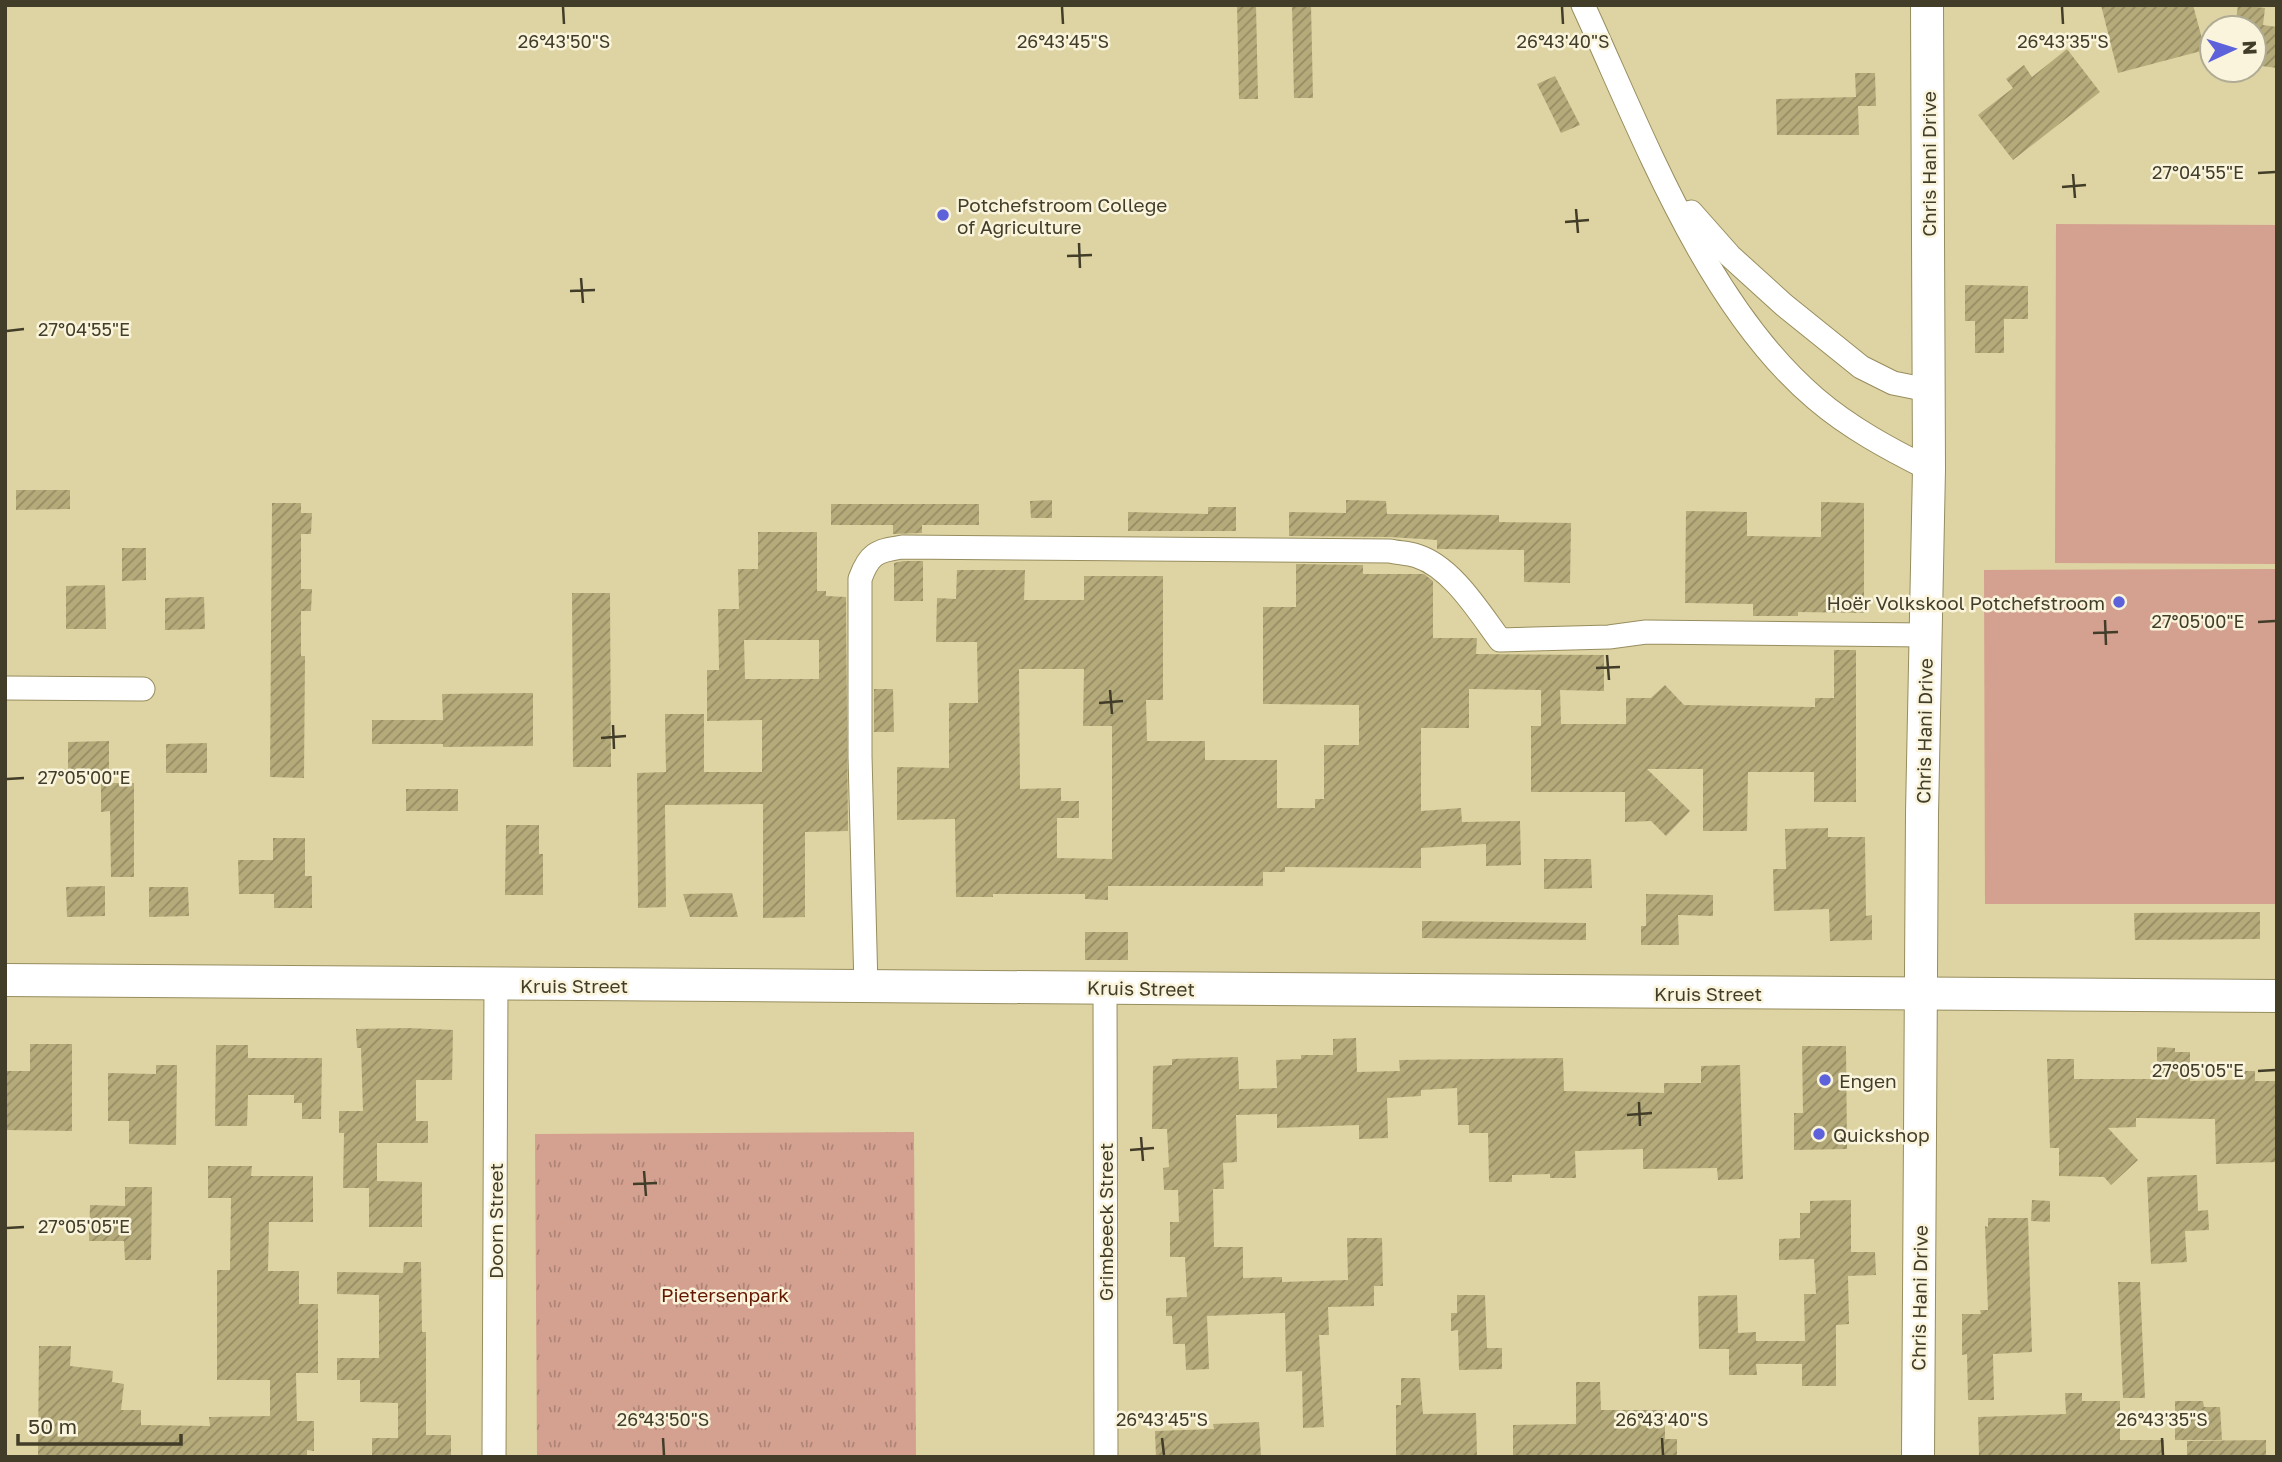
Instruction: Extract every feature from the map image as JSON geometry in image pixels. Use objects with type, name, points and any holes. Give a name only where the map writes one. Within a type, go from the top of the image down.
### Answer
[{"type":"street","points":[[1584,5],[1665,183],[1732,303],[1756,338],[1816,398],[1863,433],[1928,470]]},
{"type":"street","name":"Chris Hani Drive","points":[[1917,1457],[1922,813],[1928,470],[1927,5]]},
{"type":"street","points":[[1665,183],[1730,256],[1826,341],[1861,367],[1882,378],[1928,390]]},
{"type":"street","points":[[866,987],[860,757],[860,579],[866,562],[882,550],[916,547],[1390,551],[1418,556],[1445,573],[1469,598],[1500,640],[1609,637],[1646,632],[1926,635]]},
{"type":"street","points":[[5,688],[143,689]]},
{"type":"street","name":"Kruis Street","points":[[5,980],[2277,996]]},
{"type":"street","name":"Doorn Street","points":[[494,1457],[496,985]]},
{"type":"street","name":"Grimbeeck Street","points":[[1105,988],[1106,1457]]},
{"type":"green space","points":[[2056,224],[2277,225],[2277,564],[2055,563]]},
{"type":"green space","points":[[2277,569],[2277,904],[1985,904],[1984,570]]},
{"type":"green space","name":"Pietersenpark","points":[[914,1132],[916,1457],[537,1457],[535,1134]]},
{"type":"building","points":[[1237,5],[1256,5],[1258,99],[1239,99]]},
{"type":"building","points":[[1292,5],[1311,5],[1313,98],[1294,98]]},
{"type":"building","points":[[2101,5],[2193,5],[2198,24],[2198,52],[2118,73]]},
{"type":"building","points":[[2238,5],[2265,8],[2264,14],[2237,14]]},
{"type":"building","points":[[2268,26],[2277,27],[2277,68],[2268,67]]},
{"type":"building","points":[[2067,49],[2100,92],[2013,160],[1978,115],[2013,88],[2006,79],[2024,65],[2032,77]]},
{"type":"building","points":[[1855,73],[1875,73],[1876,106],[1858,106],[1859,135],[1777,135],[1776,99],[1856,97]]},
{"type":"building","points":[[1555,76],[1580,125],[1561,133],[1537,84]]},
{"type":"building","points":[[1965,285],[2028,286],[2028,319],[2004,319],[2004,353],[1975,353],[1975,321],[1965,321]]},
{"type":"building","points":[[16,490],[70,490],[70,509],[16,510]]},
{"type":"building","points":[[1052,500],[1052,518],[1031,518],[1030,501]]},
{"type":"building","points":[[1346,500],[1386,501],[1387,514],[1499,515],[1499,522],[1571,523],[1570,583],[1524,582],[1524,550],[1437,549],[1437,540],[1390,537],[1289,536],[1289,512],[1346,513]]},
{"type":"building","points":[[1821,502],[1864,503],[1864,613],[1798,612],[1798,616],[1753,616],[1753,604],[1685,603],[1686,511],[1747,512],[1747,536],[1821,537]]},
{"type":"building","points":[[272,503],[301,503],[301,513],[312,513],[311,534],[301,534],[301,589],[312,589],[311,611],[301,611],[301,656],[305,656],[304,778],[270,777]]},
{"type":"building","points":[[831,504],[979,504],[979,525],[922,525],[922,533],[893,534],[893,525],[831,525]]},
{"type":"building","points":[[1208,507],[1236,507],[1236,531],[1128,531],[1128,512],[1208,514]]},
{"type":"building","points":[[758,532],[817,532],[817,591],[826,591],[826,596],[846,597],[848,831],[805,832],[805,917],[763,918],[763,804],[665,805],[666,907],[638,908],[637,773],[666,772],[665,714],[704,714],[704,772],[762,772],[762,720],[707,721],[707,670],[719,670],[718,609],[739,609],[738,569],[758,569]],"holes":[[[744,640],[819,640],[819,679],[745,679]]]},
{"type":"building","points":[[122,548],[146,548],[146,580],[122,581]]},
{"type":"building","points":[[923,561],[923,601],[894,601],[894,563]]},
{"type":"building","points":[[1296,564],[1363,565],[1363,574],[1424,574],[1433,581],[1433,638],[1477,638],[1476,654],[1604,655],[1604,691],[1560,690],[1561,724],[1626,724],[1626,698],[1651,698],[1665,685],[1684,705],[1815,707],[1815,698],[1834,698],[1834,650],[1856,650],[1856,802],[1814,802],[1814,772],[1748,772],[1747,831],[1703,831],[1703,769],[1647,769],[1690,811],[1666,836],[1651,821],[1625,822],[1625,792],[1531,792],[1531,726],[1541,726],[1541,690],[1469,689],[1469,728],[1421,728],[1421,811],[1461,808],[1462,822],[1520,821],[1521,865],[1486,866],[1486,844],[1421,848],[1421,868],[1285,867],[1285,872],[1263,872],[1263,886],[1108,886],[1108,900],[1085,899],[1085,894],[993,894],[993,897],[956,897],[955,819],[897,820],[897,767],[949,768],[949,703],[978,703],[977,642],[936,642],[937,598],[956,599],[957,570],[1025,570],[1024,600],[1084,600],[1084,576],[1163,576],[1163,700],[1146,700],[1147,741],[1205,741],[1205,760],[1277,760],[1277,808],[1315,808],[1315,799],[1324,799],[1324,745],[1359,745],[1359,705],[1263,704],[1263,607],[1296,607]],"holes":[[[1019,669],[1084,669],[1083,726],[1112,726],[1112,859],[1057,858],[1057,818],[1079,818],[1079,801],[1061,801],[1061,788],[1020,789]]]},
{"type":"building","points":[[105,585],[106,629],[66,629],[66,586]]},
{"type":"building","points":[[572,593],[610,593],[611,767],[573,767]]},
{"type":"building","points":[[204,597],[205,629],[165,630],[165,598]]},
{"type":"building","points":[[874,689],[893,689],[894,732],[874,732]]},
{"type":"building","points":[[533,693],[533,746],[443,747],[443,744],[372,744],[372,720],[443,720],[442,694]]},
{"type":"building","points":[[109,741],[109,773],[68,774],[68,742]]},
{"type":"building","points":[[207,743],[207,773],[166,773],[166,744]]},
{"type":"building","points":[[101,783],[134,783],[134,877],[111,877],[110,811],[101,812]]},
{"type":"building","points":[[406,789],[458,789],[458,811],[406,811]]},
{"type":"building","points":[[506,825],[539,825],[539,854],[543,854],[543,895],[505,895]]},
{"type":"building","points":[[1828,828],[1828,837],[1865,837],[1866,916],[1872,915],[1872,940],[1830,941],[1829,909],[1774,911],[1773,869],[1786,869],[1785,829]]},
{"type":"building","points":[[273,838],[305,838],[305,876],[312,876],[312,908],[274,908],[274,894],[239,894],[238,860],[273,860]]},
{"type":"building","points":[[1544,859],[1591,859],[1592,888],[1544,889]]},
{"type":"building","points":[[105,886],[105,916],[67,917],[66,887]]},
{"type":"building","points":[[149,887],[188,887],[189,916],[149,917]]},
{"type":"building","points":[[732,893],[738,917],[690,917],[683,894]]},
{"type":"building","points":[[1646,894],[1713,895],[1713,916],[1678,915],[1679,945],[1641,945],[1641,926],[1646,926]]},
{"type":"building","points":[[2260,912],[2260,939],[2135,940],[2134,913]]},
{"type":"building","points":[[1422,921],[1586,923],[1586,940],[1422,938]]},
{"type":"building","points":[[1085,932],[1128,932],[1128,960],[1085,960]]},
{"type":"building","points":[[356,1029],[453,1030],[452,1080],[416,1080],[416,1121],[428,1121],[428,1143],[377,1143],[377,1181],[422,1182],[422,1227],[369,1227],[369,1188],[343,1188],[344,1133],[339,1133],[339,1111],[363,1111],[361,1048],[357,1048]]},
{"type":"building","points":[[1356,1038],[1357,1072],[1400,1071],[1399,1060],[1563,1058],[1564,1091],[1664,1093],[1664,1083],[1701,1083],[1701,1066],[1740,1065],[1743,1179],[1718,1180],[1717,1168],[1643,1169],[1643,1149],[1575,1151],[1576,1178],[1550,1178],[1550,1174],[1512,1175],[1512,1182],[1489,1182],[1488,1133],[1469,1133],[1469,1125],[1458,1125],[1457,1088],[1421,1090],[1421,1096],[1387,1098],[1388,1138],[1359,1139],[1359,1125],[1277,1128],[1277,1114],[1236,1115],[1237,1162],[1223,1163],[1224,1189],[1213,1189],[1214,1247],[1243,1247],[1243,1278],[1282,1277],[1282,1282],[1348,1280],[1347,1238],[1382,1238],[1383,1286],[1374,1286],[1374,1306],[1328,1307],[1329,1335],[1319,1335],[1324,1427],[1303,1428],[1302,1371],[1286,1372],[1285,1313],[1207,1316],[1209,1369],[1186,1370],[1185,1344],[1173,1344],[1172,1316],[1166,1316],[1166,1298],[1187,1297],[1185,1257],[1170,1257],[1170,1222],[1179,1222],[1178,1190],[1164,1190],[1163,1168],[1169,1167],[1167,1129],[1152,1129],[1153,1066],[1172,1065],[1172,1059],[1238,1057],[1239,1089],[1277,1088],[1276,1060],[1301,1059],[1301,1055],[1333,1055],[1333,1039]]},
{"type":"building","points":[[30,1044],[72,1044],[72,1131],[5,1130],[5,1071],[30,1071]]},
{"type":"building","points":[[216,1045],[248,1045],[248,1058],[322,1058],[321,1119],[302,1119],[302,1103],[294,1103],[294,1095],[248,1095],[247,1126],[215,1126]]},
{"type":"building","points":[[1802,1046],[1846,1046],[1847,1149],[1794,1150],[1794,1113],[1803,1113]]},
{"type":"building","points":[[2157,1047],[2175,1048],[2175,1052],[2190,1052],[2190,1081],[2236,1080],[2236,1071],[2255,1071],[2255,1081],[2277,1081],[2277,1162],[2216,1164],[2215,1119],[2136,1118],[2136,1127],[2108,1128],[2138,1160],[2111,1185],[2104,1177],[2059,1176],[2059,1148],[2050,1148],[2047,1059],[2074,1059],[2074,1079],[2157,1079]]},
{"type":"building","points":[[156,1065],[177,1065],[176,1145],[129,1144],[129,1121],[108,1121],[108,1073],[156,1074]]},
{"type":"building","points":[[208,1166],[252,1166],[251,1176],[313,1176],[313,1222],[269,1222],[268,1271],[299,1271],[299,1304],[318,1304],[318,1373],[296,1373],[297,1421],[314,1421],[314,1451],[307,1450],[307,1457],[38,1457],[39,1346],[71,1346],[70,1366],[113,1371],[112,1382],[124,1384],[121,1410],[141,1410],[141,1425],[210,1426],[209,1417],[270,1416],[270,1380],[217,1380],[217,1270],[230,1270],[231,1198],[208,1198]]},
{"type":"building","points":[[2197,1175],[2198,1211],[2208,1210],[2209,1230],[2185,1231],[2187,1262],[2151,1264],[2147,1177]]},
{"type":"building","points":[[125,1187],[152,1187],[151,1260],[125,1260],[124,1241],[89,1241],[90,1205],[125,1206]]},
{"type":"building","points":[[1851,1200],[1851,1252],[1875,1252],[1876,1275],[1848,1276],[1849,1324],[1836,1325],[1836,1386],[1802,1386],[1802,1364],[1756,1364],[1757,1375],[1729,1375],[1729,1349],[1699,1349],[1698,1296],[1737,1295],[1738,1333],[1756,1332],[1756,1341],[1805,1341],[1804,1294],[1816,1294],[1814,1259],[1779,1260],[1779,1239],[1800,1238],[1800,1213],[1810,1213],[1810,1201]]},
{"type":"building","points":[[2032,1200],[2050,1201],[2050,1222],[2031,1221]]},
{"type":"building","points":[[1988,1218],[2028,1218],[2032,1352],[1993,1354],[1994,1400],[1968,1400],[1967,1354],[1962,1355],[1962,1314],[1981,1314],[1980,1310],[1988,1310],[1985,1226],[1988,1227]]},
{"type":"building","points":[[404,1262],[421,1262],[422,1332],[426,1332],[426,1435],[451,1435],[451,1457],[372,1457],[372,1438],[398,1438],[398,1403],[360,1402],[360,1380],[337,1380],[337,1358],[379,1358],[379,1295],[337,1294],[337,1272],[403,1273]]},
{"type":"building","points":[[2118,1282],[2140,1282],[2145,1398],[2123,1398]]},
{"type":"building","points":[[1457,1295],[1485,1295],[1487,1348],[1502,1348],[1502,1369],[1459,1370],[1458,1330],[1451,1331],[1451,1313],[1457,1313]]},
{"type":"building","points":[[1401,1378],[1420,1378],[1423,1414],[1476,1413],[1477,1457],[1396,1457],[1396,1405],[1401,1405]]},
{"type":"building","points":[[1576,1382],[1600,1382],[1601,1410],[1665,1410],[1665,1439],[1677,1439],[1677,1457],[1513,1457],[1513,1425],[1576,1424]]},
{"type":"building","points":[[2065,1393],[2082,1393],[2082,1401],[2120,1401],[2120,1440],[2164,1440],[2164,1457],[1979,1457],[1978,1417],[2066,1414]]},
{"type":"building","points":[[2175,1401],[2203,1401],[2204,1407],[2220,1407],[2222,1440],[2175,1440]]},
{"type":"building","points":[[1259,1422],[1261,1457],[1156,1457],[1155,1431],[1214,1429],[1213,1424]]},
{"type":"building","points":[[2266,1440],[2266,1457],[2187,1457],[2187,1441]]},
{"type":"place","name":"Potchefstroom College of Agriculture","points":[[943,215]]},
{"type":"place","name":"Hoër Volkskool Potchefstroom","points":[[2119,602]]},
{"type":"place","name":"Engen","points":[[1825,1080]]},
{"type":"place","name":"Quickshop","points":[[1819,1134]]}]
